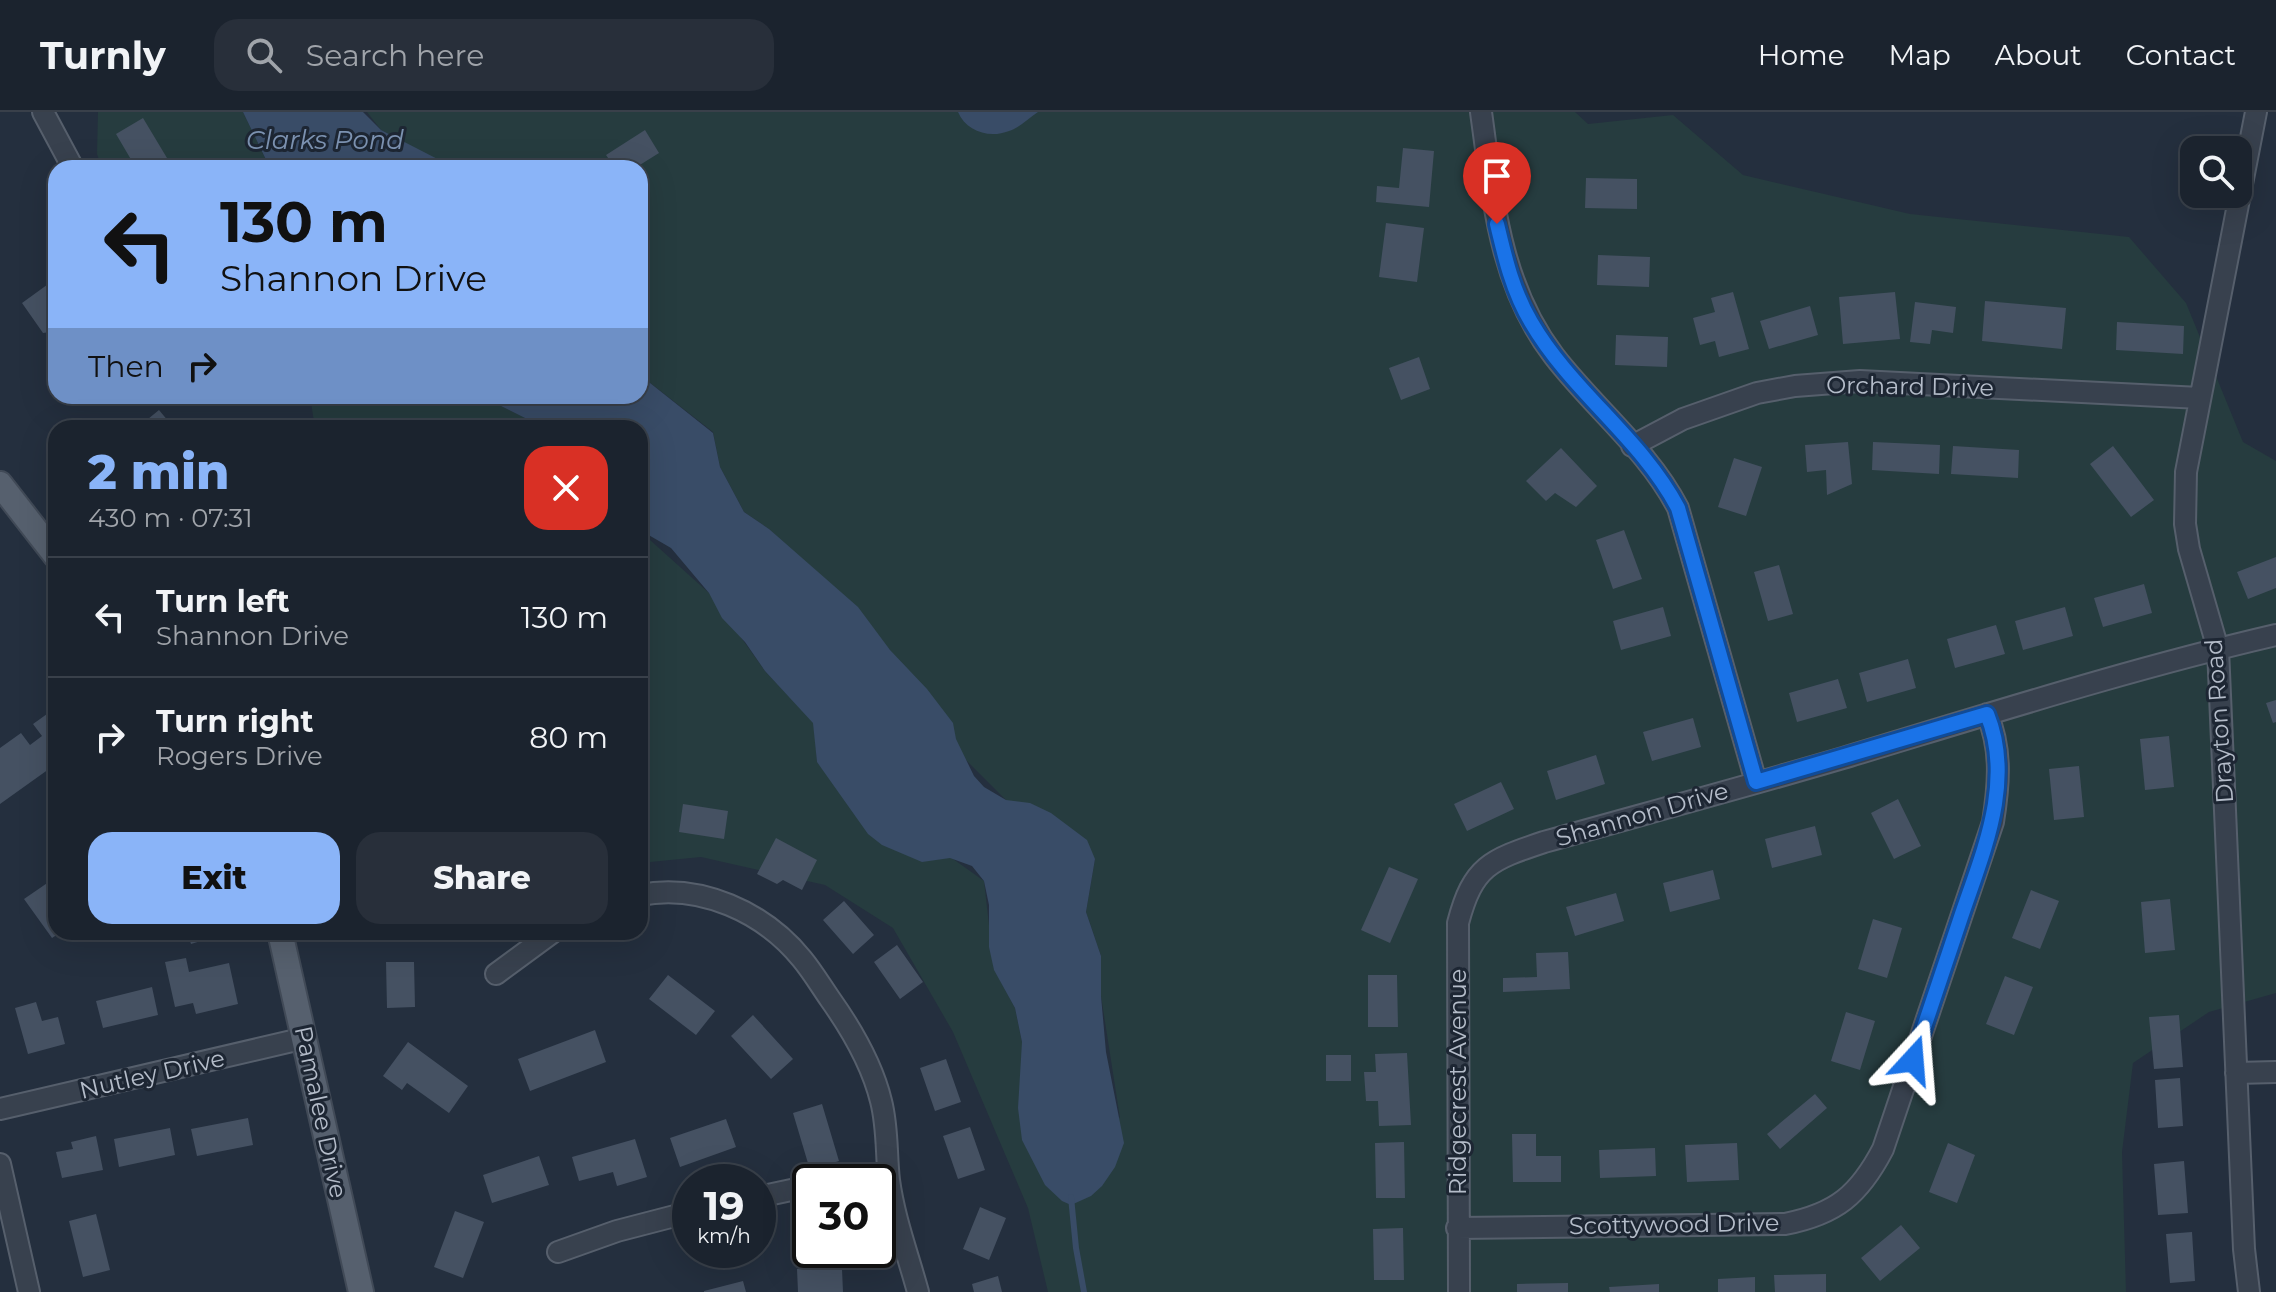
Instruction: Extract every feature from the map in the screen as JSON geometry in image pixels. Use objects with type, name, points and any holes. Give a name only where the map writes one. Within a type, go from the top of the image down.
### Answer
[{"type":"main road","points":[[0,484],[48,546]]},
{"type":"main road","name":"Pamalee Drive","points":[[282,940],[361,1292]]},
{"type":"street","points":[[43,112],[69,160]]},
{"type":"street","points":[[1481,112],[1497,224],[1519,299],[1553,354],[1658,475],[1678,508],[1756,782]]},
{"type":"street","name":"Drayton Road","points":[[2249,1292],[2236,1073],[2218,649],[2189,549],[2185,524],[2186,472],[2256,112]]},
{"type":"street","name":"Orchard Drive","points":[[1632,446],[1683,419],[1732,401],[1795,386],[1847,382],[2200,398]]},
{"type":"street","name":"Shannon Drive","points":[[1476,876],[1498,859],[1544,842],[1987,714],[2276,635]]},
{"type":"street","name":"Scottywood Drive","points":[[1457,1228],[1785,1224],[1810,1219],[1834,1208],[1855,1192],[1871,1172],[1883,1149],[1993,822],[1997,744],[1987,714]]},
{"type":"street","name":"Ridgecrest Avenue","points":[[1459,1292],[1458,923],[1465,898],[1476,876]]},
{"type":"street","points":[[648,894],[676,892],[726,903],[769,927],[801,958],[848,1025],[871,1072],[887,1127],[888,1164]]},
{"type":"street","points":[[496,974],[542,940]]},
{"type":"street","name":"Nutley Drive","points":[[0,1109],[305,1038]]},
{"type":"street","points":[[2236,1073],[2276,1072]]},
{"type":"street","points":[[0,1164],[29,1292]]},
{"type":"street","points":[[896,1212],[918,1292]]},
{"type":"street","points":[[558,1252],[617,1231],[672,1217]]},
{"type":"green space","points":[[98,112],[243,112],[266,160],[99,160]]},
{"type":"green space","points":[[367,112],[1575,112],[1588,124],[1673,115],[1743,175],[1910,214],[2129,237],[2186,303],[2243,442],[2276,461],[2276,993],[2209,1012],[2133,1063],[2122,1152],[2126,1292],[1048,1292],[1028,1208],[953,1032],[893,928],[825,885],[701,857],[648,862],[648,538],[709,593],[765,671],[814,723],[817,762],[984,881],[994,969],[1015,1008],[1022,1042],[1120,1118],[1101,996],[1101,956],[1086,912],[1095,859],[1006,800],[965,759],[890,650],[769,529],[744,512],[720,467],[713,432],[648,381],[648,160],[432,160],[381,130]]},
{"type":"green space","points":[[311,404],[497,404],[529,420],[314,420]]},
{"type":"water","name":"Clarks Pond","points":[[243,112],[363,112],[381,130],[439,160],[266,160]]},
{"type":"water","points":[[958,112],[1038,112],[1013,130],[986,134],[972,128]]},
{"type":"water","points":[[648,381],[713,433],[720,467],[744,512],[769,529],[858,607],[890,650],[927,689],[953,723],[956,739],[974,776],[984,787],[1006,800],[1030,803],[1051,813],[1087,840],[1095,859],[1086,912],[1101,956],[1106,1052],[1124,1143],[1115,1167],[1091,1196],[1071,1205],[1062,1201],[1045,1185],[1022,1140],[1018,1108],[1022,1042],[1015,1008],[994,970],[989,947],[989,905],[984,881],[972,866],[950,858],[922,862],[882,845],[868,834],[817,762],[813,723],[765,671],[745,642],[722,618],[709,593],[671,548],[648,535],[648,420],[529,420],[497,404],[648,404]]},
{"type":"building","points":[[143,118],[168,160],[131,160],[116,134]]},
{"type":"building","points":[[645,130],[659,153],[648,160],[609,160],[606,155]]},
{"type":"building","points":[[1403,148],[1434,151],[1429,207],[1376,202],[1377,186],[1399,188]]},
{"type":"building","points":[[1586,178],[1637,179],[1637,209],[1585,208]]},
{"type":"building","points":[[1386,223],[1424,228],[1417,282],[1379,277]]},
{"type":"building","points":[[1598,255],[1650,257],[1649,287],[1597,285]]},
{"type":"building","points":[[48,284],[48,332],[43,333],[22,303]]},
{"type":"building","points":[[1733,292],[1749,349],[1719,357],[1715,341],[1700,345],[1693,318],[1715,312],[1711,298]]},
{"type":"building","points":[[1895,292],[1900,339],[1843,344],[1839,297]]},
{"type":"building","points":[[1985,301],[2066,308],[2062,349],[1982,341]]},
{"type":"building","points":[[1915,302],[1956,307],[1953,333],[1932,330],[1930,344],[1910,342]]},
{"type":"building","points":[[1810,306],[1818,335],[1769,349],[1760,321]]},
{"type":"building","points":[[2117,322],[2184,326],[2183,354],[2116,350]]},
{"type":"building","points":[[1616,335],[1668,337],[1667,367],[1615,365]]},
{"type":"building","points":[[1419,357],[1430,389],[1401,400],[1389,368]]},
{"type":"building","points":[[159,410],[167,420],[147,420]]},
{"type":"building","points":[[1848,442],[1852,484],[1827,495],[1826,470],[1807,472],[1805,445]]},
{"type":"building","points":[[1873,442],[1940,445],[1939,474],[1872,470]]},
{"type":"building","points":[[1953,446],[2019,450],[2018,478],[1951,474]]},
{"type":"building","points":[[2113,446],[2154,500],[2131,517],[2090,464]]},
{"type":"building","points":[[1561,448],[1597,486],[1576,507],[1555,493],[1546,501],[1526,481]]},
{"type":"building","points":[[1734,458],[1762,467],[1746,516],[1718,507]]},
{"type":"building","points":[[1624,530],[1642,579],[1613,589],[1596,540]]},
{"type":"building","points":[[2276,557],[2276,588],[2248,599],[2237,572]]},
{"type":"building","points":[[1779,565],[1793,614],[1768,621],[1754,572]]},
{"type":"building","points":[[2144,584],[2152,613],[2103,627],[2094,598]]},
{"type":"building","points":[[1663,607],[1671,636],[1621,650],[1613,621]]},
{"type":"building","points":[[2065,607],[2073,636],[2023,650],[2015,621]]},
{"type":"building","points":[[1996,625],[2005,654],[1955,668],[1947,639]]},
{"type":"building","points":[[1908,659],[1916,688],[1867,702],[1859,673]]},
{"type":"building","points":[[1838,679],[1847,708],[1797,722],[1789,693]]},
{"type":"building","points":[[2276,700],[2276,722],[2273,723],[2266,703]]},
{"type":"building","points":[[48,713],[48,770],[0,804],[0,748],[21,733],[30,745],[42,736],[33,724]]},
{"type":"building","points":[[1693,718],[1701,747],[1652,761],[1643,732]]},
{"type":"building","points":[[2169,736],[2174,787],[2145,790],[2140,739]]},
{"type":"building","points":[[1596,755],[1605,784],[1556,800],[1547,771]]},
{"type":"building","points":[[2079,766],[2084,817],[2054,820],[2049,769]]},
{"type":"building","points":[[1501,782],[1514,809],[1467,831],[1454,804]]},
{"type":"building","points":[[1898,799],[1921,846],[1894,859],[1871,813]]},
{"type":"building","points":[[683,804],[728,811],[724,839],[679,832]]},
{"type":"building","points":[[1815,826],[1822,855],[1772,868],[1765,839]]},
{"type":"building","points":[[776,838],[817,860],[802,890],[783,880],[777,884],[757,874]]},
{"type":"building","points":[[1389,867],[1418,879],[1390,943],[1361,930]]},
{"type":"building","points":[[1713,870],[1720,899],[1670,912],[1663,883]]},
{"type":"building","points":[[48,882],[48,932],[24,899]]},
{"type":"building","points":[[2031,890],[2059,901],[2040,949],[2012,938]]},
{"type":"building","points":[[1616,893],[1624,921],[1575,936],[1566,907]]},
{"type":"building","points":[[2170,899],[2175,950],[2145,953],[2141,902]]},
{"type":"building","points":[[844,901],[874,935],[853,954],[823,920]]},
{"type":"building","points":[[1873,919],[1902,928],[1887,978],[1858,969]]},
{"type":"building","points":[[897,945],[923,982],[900,999],[874,962]]},
{"type":"building","points":[[1568,952],[1570,989],[1503,992],[1503,978],[1537,977],[1536,953]]},
{"type":"building","points":[[186,958],[189,972],[229,963],[238,1004],[196,1014],[193,1003],[175,1007],[165,962]]},
{"type":"building","points":[[386,962],[414,962],[415,1007],[387,1008]]},
{"type":"building","points":[[668,975],[715,1011],[696,1035],[649,999]]},
{"type":"building","points":[[1368,975],[1397,975],[1398,1027],[1368,1027]]},
{"type":"building","points":[[2005,976],[2033,987],[2014,1035],[1986,1024]]},
{"type":"building","points":[[152,987],[158,1015],[103,1028],[96,1001]]},
{"type":"building","points":[[36,1002],[42,1021],[58,1017],[65,1044],[28,1054],[15,1008]]},
{"type":"building","points":[[1846,1012],[1875,1021],[1860,1070],[1831,1061]]},
{"type":"building","points":[[753,1015],[793,1059],[771,1079],[731,1036]]},
{"type":"building","points":[[2179,1015],[2183,1067],[2154,1069],[2149,1017]]},
{"type":"building","points":[[595,1030],[606,1062],[530,1091],[518,1059]]},
{"type":"building","points":[[408,1042],[468,1086],[449,1113],[407,1083],[402,1090],[383,1076]]},
{"type":"building","points":[[1407,1053],[1411,1125],[1379,1126],[1378,1101],[1366,1101],[1364,1072],[1376,1072],[1375,1054]]},
{"type":"building","points":[[1326,1055],[1351,1055],[1351,1081],[1326,1081]]},
{"type":"building","points":[[946,1059],[961,1102],[935,1111],[920,1068]]},
{"type":"building","points":[[2180,1078],[2183,1126],[2158,1128],[2155,1080]]},
{"type":"building","points":[[1815,1094],[1827,1108],[1780,1149],[1767,1134]]},
{"type":"building","points":[[822,1104],[839,1161],[808,1164],[793,1113]]},
{"type":"building","points":[[248,1118],[253,1145],[197,1156],[191,1129]]},
{"type":"building","points":[[726,1119],[736,1147],[688,1164],[679,1164],[670,1138]]},
{"type":"building","points":[[970,1127],[985,1170],[958,1179],[943,1136]]},
{"type":"building","points":[[170,1128],[175,1155],[119,1167],[114,1139]]},
{"type":"building","points":[[1512,1134],[1536,1134],[1536,1156],[1561,1156],[1561,1182],[1513,1182]]},
{"type":"building","points":[[96,1136],[103,1170],[62,1178],[56,1152],[73,1149],[71,1142]]},
{"type":"building","points":[[635,1139],[647,1177],[617,1186],[613,1172],[579,1181],[572,1157]]},
{"type":"building","points":[[1404,1142],[1405,1198],[1376,1198],[1375,1143]]},
{"type":"building","points":[[1737,1143],[1739,1180],[1687,1182],[1685,1145]]},
{"type":"building","points":[[1948,1143],[1975,1155],[1957,1203],[1929,1192]]},
{"type":"building","points":[[1655,1148],[1656,1176],[1600,1178],[1599,1150]]},
{"type":"building","points":[[539,1156],[549,1185],[492,1203],[483,1175]]},
{"type":"building","points":[[2184,1161],[2188,1213],[2158,1215],[2154,1164]]},
{"type":"building","points":[[980,1207],[1006,1218],[989,1260],[963,1249]]},
{"type":"building","points":[[455,1211],[484,1222],[463,1278],[434,1267]]},
{"type":"building","points":[[96,1214],[110,1270],[83,1277],[69,1221]]},
{"type":"building","points":[[1901,1225],[1920,1248],[1880,1281],[1861,1258]]},
{"type":"building","points":[[1403,1228],[1404,1280],[1374,1280],[1373,1229]]},
{"type":"building","points":[[2192,1232],[2195,1281],[2170,1283],[2166,1234]]},
{"type":"building","points":[[797,1269],[842,1269],[843,1292],[798,1292]]},
{"type":"building","points":[[1826,1274],[1826,1292],[1775,1292],[1774,1275]]},
{"type":"building","points":[[998,1276],[1002,1292],[974,1292],[972,1284]]},
{"type":"building","points":[[1755,1277],[1755,1292],[1718,1292],[1718,1279]]},
{"type":"building","points":[[743,1281],[746,1292],[704,1292],[704,1291]]},
{"type":"building","points":[[1568,1283],[1568,1292],[1517,1292],[1517,1284]]},
{"type":"building","points":[[1659,1284],[1659,1292],[1610,1292],[1609,1287]]},
{"type":"waterway","points":[[1071,1197],[1084,1292]]},
{"type":"route","points":[[1497,224],[1506,262],[1531,322],[1569,374],[1650,464],[1678,508],[1756,782],[1987,714],[1997,744],[1997,796],[1993,822],[1913,1060]]}]
